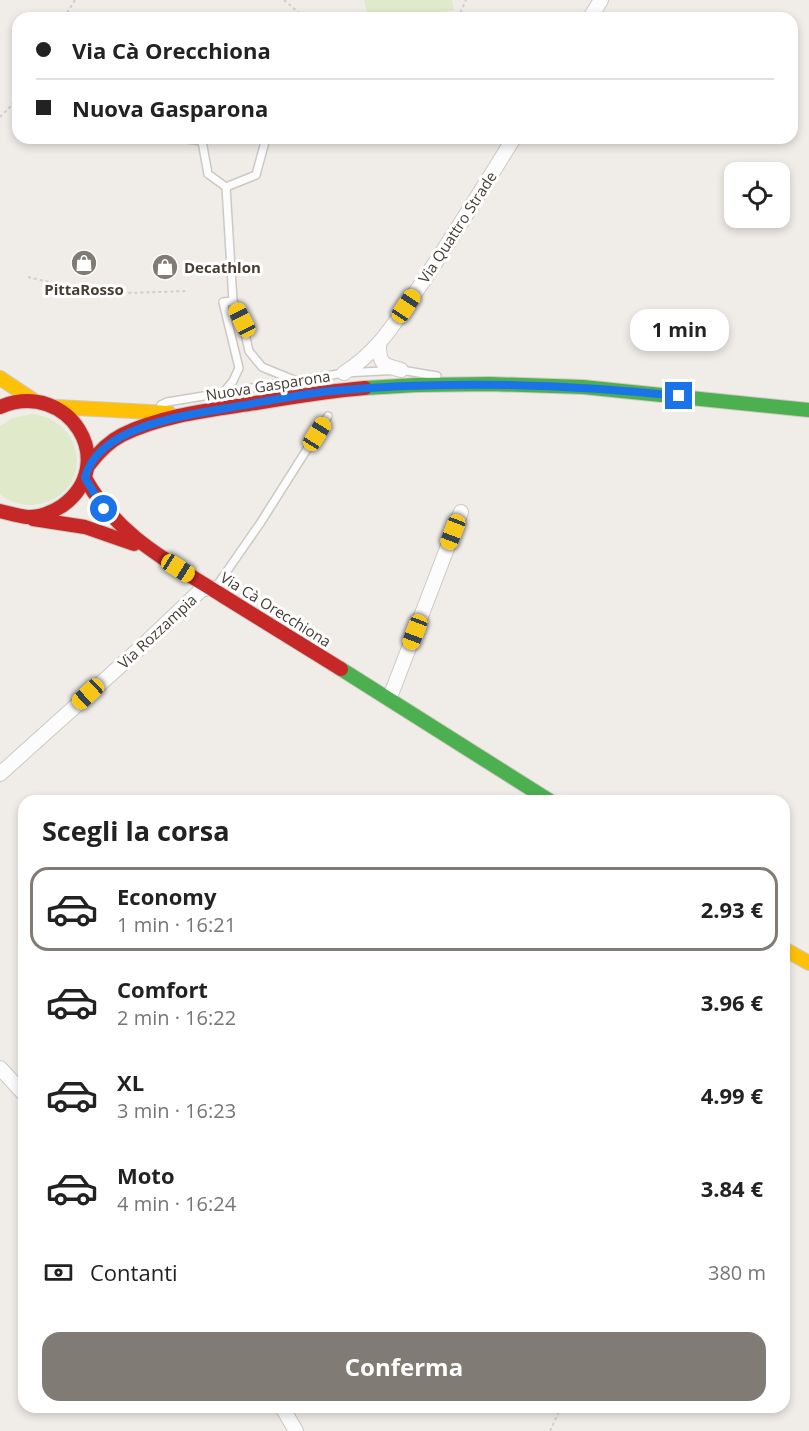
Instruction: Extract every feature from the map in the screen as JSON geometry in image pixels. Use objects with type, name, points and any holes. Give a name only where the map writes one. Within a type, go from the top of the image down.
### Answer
[{"type":"main road","points":[[0,378],[33,400]]},
{"type":"main road","name":"Nuova Gasparona","points":[[0,511],[15,517],[30,518],[42,517],[64,507],[77,494],[86,472],[98,453],[120,436],[142,427],[200,412],[328,392],[417,385],[490,384],[583,387],[809,410]]},
{"type":"main road","name":"Nuova Gasparona","points":[[0,407],[20,400],[33,400],[58,407],[146,413],[200,412]]},
{"type":"main road","name":"Nuova Gasparona","points":[[58,407],[72,418],[82,432],[87,449],[86,472]]},
{"type":"main road","name":"Via Cà Orecchiona","points":[[86,472],[93,493],[114,521],[147,549],[541,795]]},
{"type":"main road","name":"Via Cà Orecchiona","points":[[30,518],[85,527],[147,549]]},
{"type":"main road","points":[[790,952],[809,963]]},
{"type":"street","name":"Via Quattro Strade","points":[[344,373],[379,345],[445,248],[510,144]]},
{"type":"street","points":[[379,345],[380,359],[383,364],[401,370]]},
{"type":"street","points":[[387,697],[392,692],[461,512]]},
{"type":"street","name":"Via Rozzampia","points":[[0,774],[201,590],[210,588]]},
{"type":"street","points":[[0,1068],[18,1088]]},
{"type":"street","points":[[286,1413],[296,1431]]},
{"type":"lane","points":[[203,144],[208,174],[226,188],[233,301],[242,320],[249,351],[262,367],[296,381]]},
{"type":"lane","points":[[226,188],[256,175],[264,144]]},
{"type":"lane","points":[[224,392],[233,381],[239,368],[223,302],[233,301]]},
{"type":"lane","points":[[146,413],[166,402],[344,373],[401,370],[490,384]]},
{"type":"lane","points":[[210,588],[218,584],[261,522],[328,416]]},
{"type":"path","points":[[284,0],[298,12]]},
{"type":"path","points":[[0,117],[12,104]]},
{"type":"path","points":[[28,277],[89,290],[154,293],[187,291]]},
{"type":"path","points":[[550,1431],[558,1413]]},
{"type":"green space","points":[[364,0],[452,0],[454,10],[446,12],[367,12]]},
{"type":"green space","points":[[31,414],[50,419],[64,429],[73,442],[77,457],[75,472],[69,486],[57,497],[39,504],[23,505],[0,494],[0,426],[13,418]]},
{"type":"traffic: fast","points":[[365,388],[490,384],[583,387],[809,410]]},
{"type":"traffic: fast","points":[[341,669],[540,795]]},
{"type":"traffic: slow","points":[[0,378],[33,400]]},
{"type":"traffic: slow","points":[[58,407],[169,413]]},
{"type":"traffic: slow","points":[[790,952],[809,963]]},
{"type":"traffic: jam","points":[[88,466],[103,449],[117,438],[137,428],[170,418],[310,394],[365,388]]},
{"type":"traffic: jam","points":[[0,407],[25,401],[47,404],[65,415],[79,430],[87,449],[87,469],[79,488],[62,506],[41,516],[32,517],[0,511]]},
{"type":"traffic: jam","points":[[85,478],[112,516],[146,546],[341,669]]},
{"type":"traffic: jam","points":[[33,519],[85,527],[134,544]]},
{"type":"place","name":"PittaRosso","points":[[84,263]]},
{"type":"place","name":"Decathlon","points":[[165,267]]},
{"type":"route","points":[[104,509],[85,478],[88,466],[98,453],[129,432],[200,412],[328,392],[417,385],[566,386],[679,396]]}]
